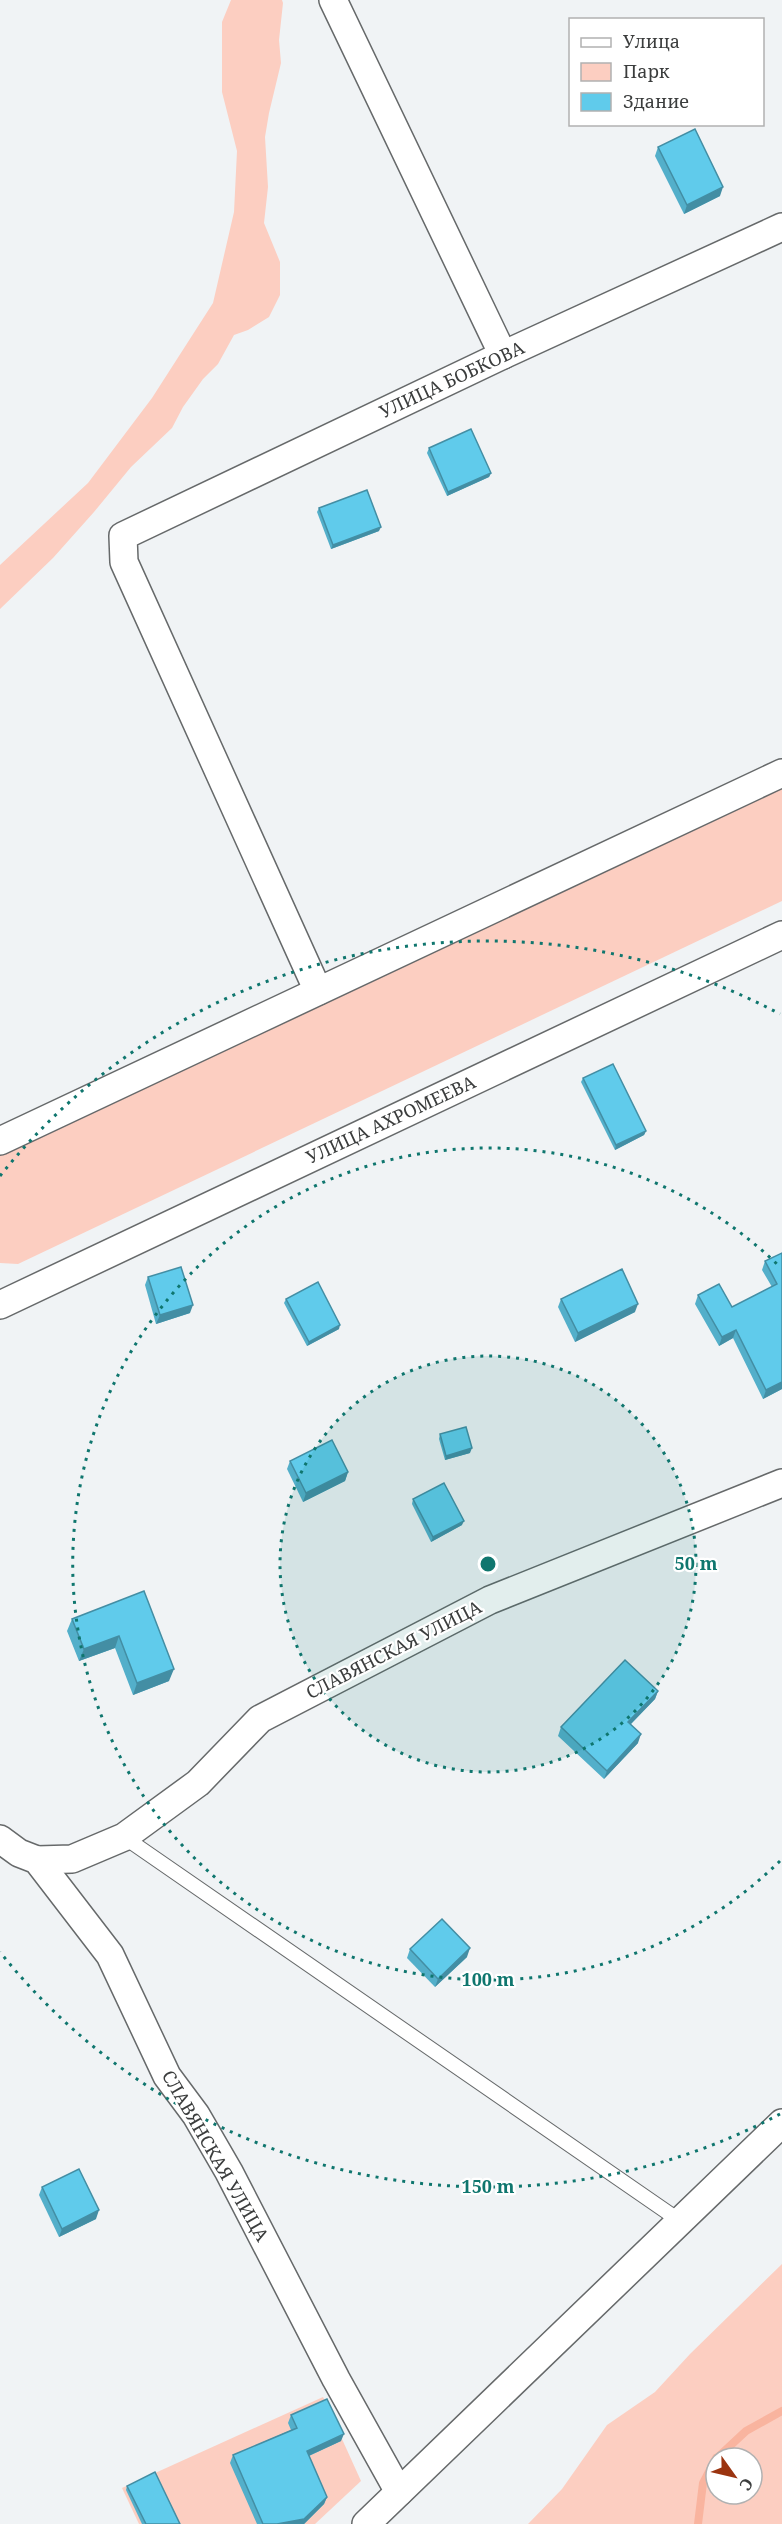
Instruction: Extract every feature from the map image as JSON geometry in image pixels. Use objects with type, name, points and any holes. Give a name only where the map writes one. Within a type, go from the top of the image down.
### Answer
[{"type":"street","points":[[333,0],[503,355]]},
{"type":"street","name":"УЛИЦА БОБКОВА","points":[[318,991],[124,562],[123,536],[503,355],[782,226]]},
{"type":"street","points":[[0,1141],[782,773]]},
{"type":"street","name":"УЛИЦА АХРОМЕЕВА","points":[[0,1305],[782,935]]},
{"type":"street","name":"СЛАВЯНСКАЯ УЛИЦА","points":[[0,1839],[19,1853],[37,1860],[72,1858],[124,1837],[198,1783],[260,1719],[490,1600],[782,1483]]},
{"type":"street","name":"СЛАВЯНСКАЯ УЛИЦА","points":[[37,1860],[111,1955],[167,2076],[196,2115],[229,2172],[336,2379],[399,2492]]},
{"type":"street","points":[[366,2524],[782,2123]]},
{"type":"lane","points":[[124,1837],[680,2221]]},
{"type":"green space","points":[[231,0],[282,0],[283,3],[279,40],[281,63],[265,137],[268,187],[264,223],[280,262],[280,295],[269,317],[248,330],[234,335],[218,364],[203,379],[183,407],[172,428],[131,467],[53,558],[0,609],[0,565],[88,483],[152,398],[213,303],[234,212],[237,151],[222,92],[222,22]]},
{"type":"green space","points":[[782,772],[782,901],[18,1264],[0,1263],[0,1135]]},
{"type":"green space","points":[[782,2264],[782,2524],[528,2524],[562,2489],[607,2425],[655,2392],[690,2354]]},
{"type":"green space","points":[[323,2397],[361,2481],[315,2524],[139,2524],[122,2488]]},
{"type":"building","points":[[695,129],[723,187],[687,205],[658,147]]},
{"type":"building","points":[[471,429],[491,473],[448,492],[429,448]]},
{"type":"building","points":[[367,490],[381,527],[333,545],[319,508]]},
{"type":"building","points":[[613,1064],[646,1131],[616,1145],[583,1078]]},
{"type":"building","points":[[782,1253],[782,1382],[766,1390],[736,1330],[722,1337],[698,1295],[719,1284],[732,1307],[777,1284],[765,1261]]},
{"type":"building","points":[[181,1267],[193,1305],[160,1315],[148,1277]]},
{"type":"building","points":[[622,1269],[638,1304],[578,1333],[561,1299]]},
{"type":"building","points":[[318,1282],[340,1325],[309,1342],[286,1299]]},
{"type":"building","points":[[466,1427],[472,1448],[446,1456],[440,1434]]},
{"type":"building","points":[[332,1440],[348,1472],[306,1493],[290,1461]]},
{"type":"building","points":[[444,1483],[464,1521],[433,1537],[413,1499]]},
{"type":"building","points":[[144,1591],[174,1669],[137,1683],[119,1636],[84,1649],[72,1619]]},
{"type":"building","points":[[625,1660],[658,1691],[628,1722],[641,1734],[607,1771],[561,1727]]},
{"type":"building","points":[[442,1919],[470,1948],[438,1979],[410,1949]]},
{"type":"building","points":[[79,2169],[99,2210],[62,2229],[42,2187]]},
{"type":"building","points":[[327,2399],[344,2434],[307,2451],[327,2497],[304,2519],[263,2524],[233,2455],[297,2428],[291,2415]]},
{"type":"building","points":[[155,2472],[180,2524],[146,2524],[127,2486]]},
{"type":"waterway","points":[[730,2446],[746,2431],[782,2411]]},
{"type":"waterway","points":[[698,2524],[704,2481]]}]
